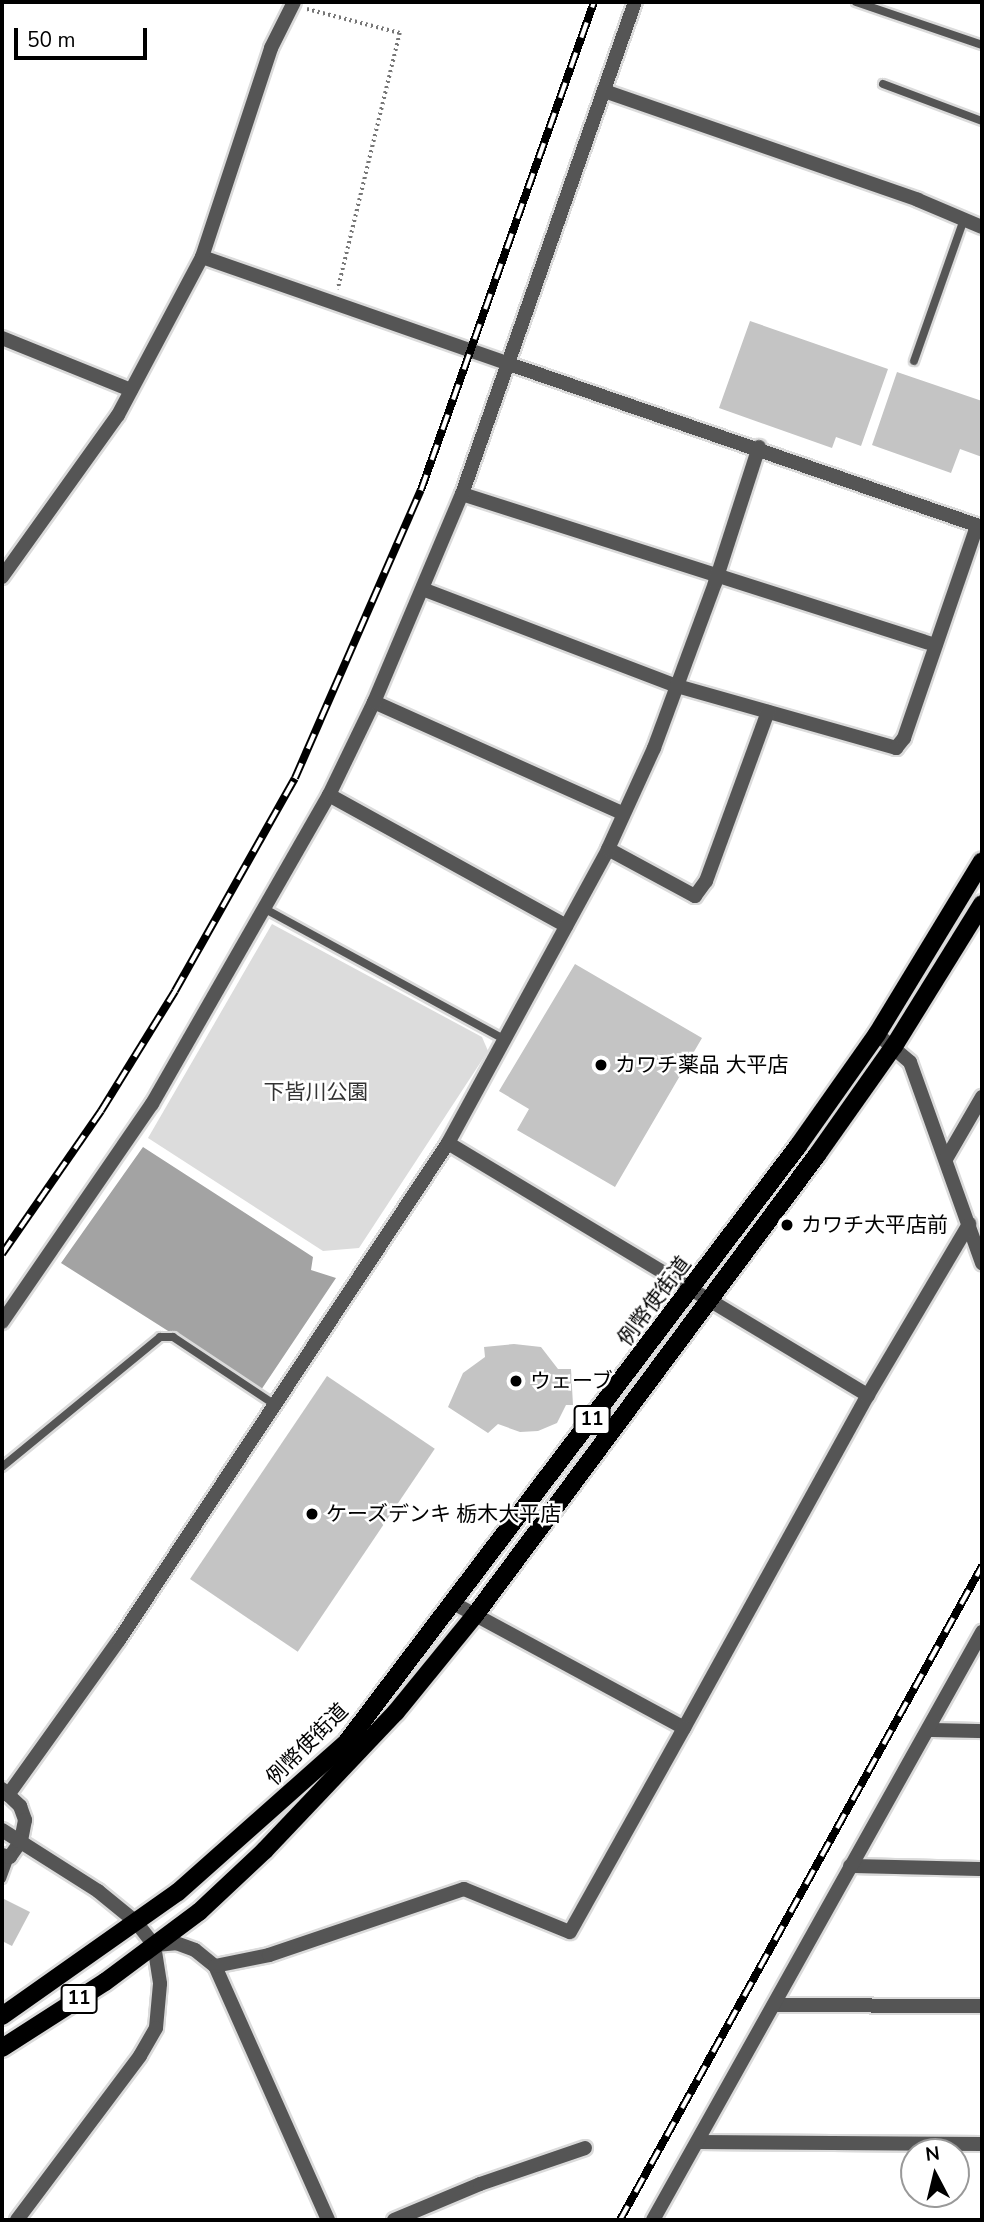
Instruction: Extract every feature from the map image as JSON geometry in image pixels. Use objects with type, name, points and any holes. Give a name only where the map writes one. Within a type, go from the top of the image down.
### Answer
[{"type":"main road","name":"例幣使街道","points":[[136,1922],[178,1892],[346,1743],[455,1604],[691,1289],[877,1034],[982,862]]},
{"type":"main road","name":"例幣使街道","points":[[154,1945],[246,1868],[357,1756],[475,1615],[709,1301],[894,1046],[982,904]]},
{"type":"main road","name":"11","points":[[2,2016],[136,1922]]},
{"type":"main road","name":"11","points":[[2,2048],[154,1945]]},
{"type":"street","points":[[2,1322],[152,1104],[329,795],[374,702],[425,590],[462,494],[635,2]]},
{"type":"street","points":[[2,577],[52,513],[131,390],[202,257],[234,172],[271,48],[293,3]]},
{"type":"street","points":[[604,90],[982,227]]},
{"type":"street","points":[[202,257],[509,364],[759,447],[980,526],[896,748],[677,686],[425,590]]},
{"type":"street","points":[[2,338],[131,390]]},
{"type":"street","points":[[6,1856],[21,1841],[25,1819],[5,1792],[119,1640],[449,1143],[608,849],[622,813],[654,748],[717,578],[759,447]]},
{"type":"street","points":[[462,494],[717,578],[936,645]]},
{"type":"street","points":[[374,702],[622,813]]},
{"type":"street","points":[[608,849],[695,896],[706,881],[768,712]]},
{"type":"street","points":[[329,795],[566,926]]},
{"type":"street","points":[[877,1034],[910,1062],[982,1263]]},
{"type":"street","points":[[946,1159],[982,1097]]},
{"type":"street","points":[[449,1143],[868,1395]]},
{"type":"street","points":[[215,1966],[269,1955],[464,1889],[570,1932],[868,1395],[969,1224]]},
{"type":"street","points":[[455,1604],[684,1728]]},
{"type":"street","points":[[653,2220],[982,1632]]},
{"type":"street","points":[[928,1730],[982,1731]]},
{"type":"street","points":[[2,1830],[98,1891],[136,1922],[154,1945],[160,1998],[156,2028],[139,2056],[17,2220]]},
{"type":"street","points":[[850,1866],[982,1868]]},
{"type":"street","points":[[154,1945],[176,1943],[195,1950],[215,1966],[328,2220]]},
{"type":"street","points":[[774,2005],[982,2006]]},
{"type":"street","points":[[698,2142],[982,2144]]},
{"type":"street","points":[[394,2220],[480,2184],[585,2148]]},
{"type":"lane","points":[[856,2],[982,45]]},
{"type":"lane","points":[[883,84],[982,121]]},
{"type":"lane","points":[[914,361],[964,219]]},
{"type":"lane","points":[[265,909],[505,1040]]},
{"type":"lane","points":[[2,1467],[160,1337],[173,1337],[274,1404]]},
{"type":"lane","points":[[2,1879],[6,1856]]},
{"type":"path","points":[[293,3],[400,33],[335,302]]},
{"type":"green space","name":"下皆川公園","points":[[272,924],[482,1037],[488,1051],[359,1248],[323,1251],[148,1138]]},
{"type":"shaded area","points":[[143,1147],[313,1257],[311,1270],[336,1278],[261,1390],[61,1263]]},
{"type":"building","points":[[750,321],[888,369],[861,446],[836,437],[832,448],[719,408]]},
{"type":"building","points":[[897,372],[982,401],[982,457],[960,449],[951,473],[872,445]]},
{"type":"building","name":"カワチ薬品 大平店","points":[[575,964],[702,1038],[615,1187],[517,1130],[529,1109],[499,1091]]},
{"type":"building","name":"ウェーブ","points":[[514,1344],[541,1347],[558,1369],[571,1369],[573,1405],[566,1405],[557,1423],[538,1431],[520,1432],[498,1424],[488,1433],[448,1407],[463,1373],[485,1357],[484,1347]]},
{"type":"building","name":"ケーズデンキ 栃木大平店","points":[[327,1376],[435,1449],[298,1652],[190,1579]]},
{"type":"building","points":[[4,1899],[30,1912],[12,1946],[2,1941]]},
{"type":"railway","points":[[2,1254],[101,1111],[175,991],[295,778],[421,490],[594,2]]},
{"type":"railway","points":[[620,2220],[982,1566]]},
{"type":"place","name":"カワチ薬品 大平店","points":[[601,1065]]},
{"type":"place","name":"カワチ大平店前","points":[[787,1225]]},
{"type":"place","name":"ウェーブ","points":[[516,1381]]},
{"type":"place","name":"ケーズデンキ 栃木大平店","points":[[312,1514]]}]
